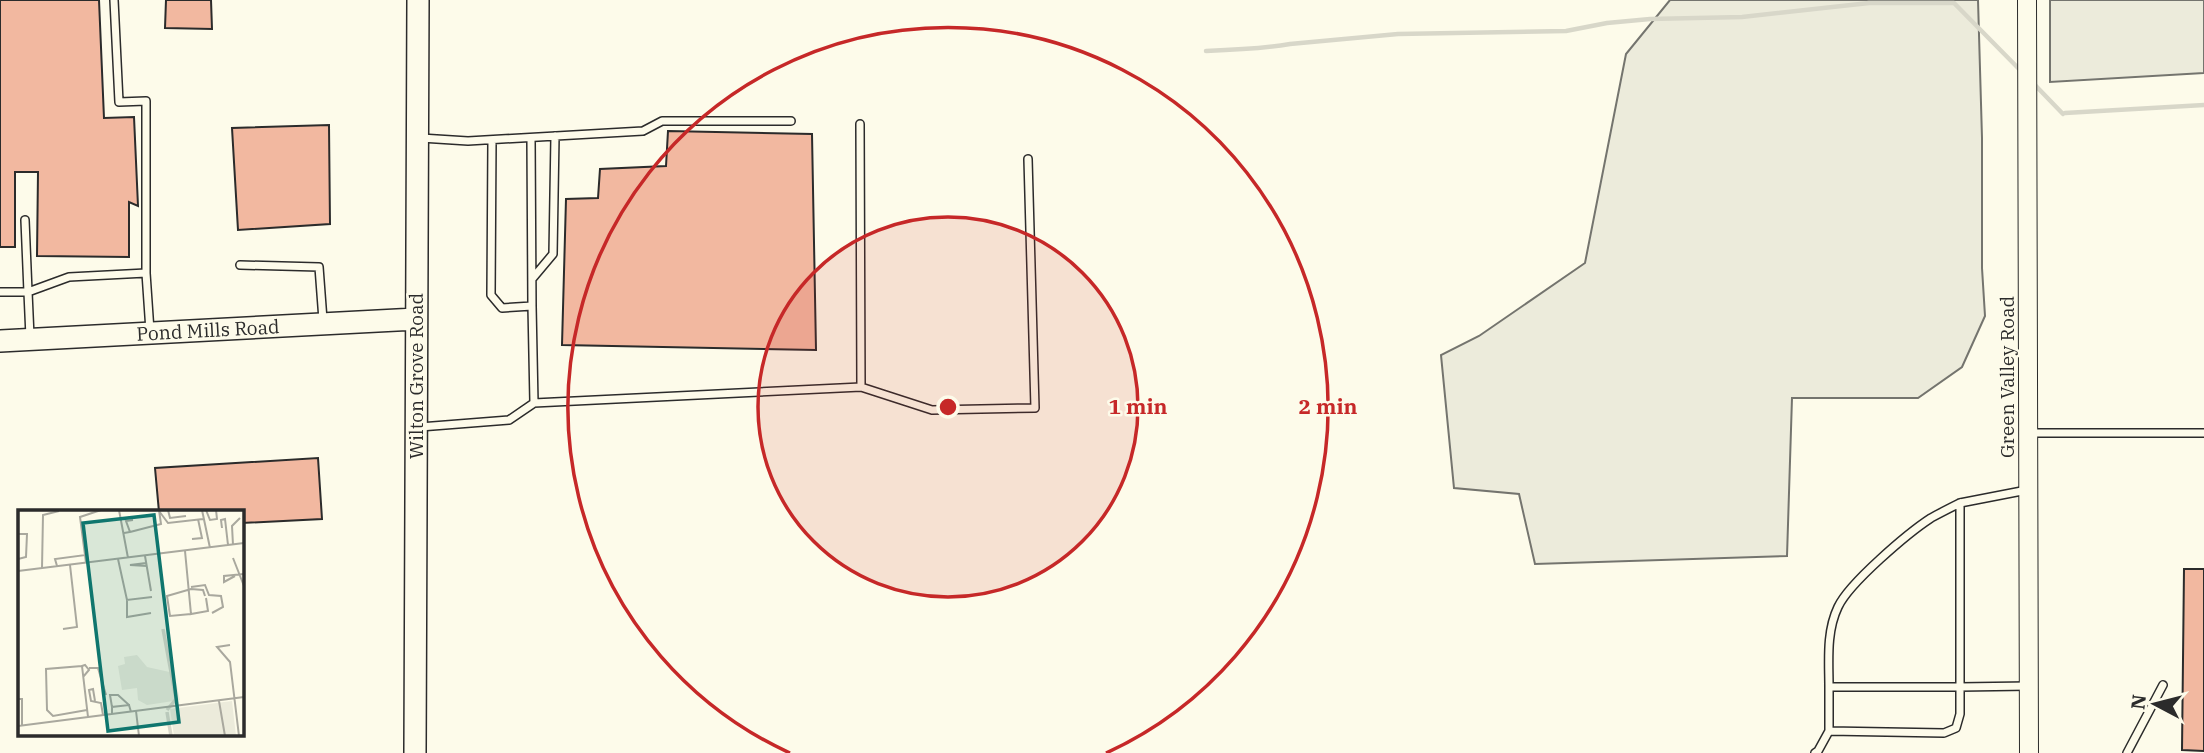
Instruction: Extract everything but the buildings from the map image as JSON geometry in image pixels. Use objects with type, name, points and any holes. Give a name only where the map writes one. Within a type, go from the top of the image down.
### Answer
[{"type":"main road","name":"Wilton Grove Road","points":[[415,753],[418,0]]},
{"type":"main road","name":"Pond Mills Road","points":[[0,341],[416,318]]},
{"type":"street","name":"Green Valley Road","points":[[2027,0],[2029,753]]},
{"type":"lane","points":[[114,0],[119,102],[146,101],[146,273],[150,333]]},
{"type":"lane","points":[[417,138],[468,141],[643,131],[662,121],[791,121]]},
{"type":"lane","points":[[860,124],[861,387]]},
{"type":"lane","points":[[531,279],[554,254],[555,136]]},
{"type":"lane","points":[[531,138],[534,403]]},
{"type":"lane","points":[[492,140],[491,295],[502,308],[532,306]]},
{"type":"lane","points":[[416,428],[509,420],[534,403],[861,387],[932,410],[1035,408],[1028,159]]},
{"type":"lane","points":[[25,220],[30,339]]},
{"type":"lane","points":[[240,265],[319,267],[324,325]]},
{"type":"lane","points":[[0,292],[28,292],[69,276],[146,273]]},
{"type":"lane","points":[[2029,433],[2204,433]]},
{"type":"lane","points":[[1815,753],[1829,731],[1830,634],[1838,606],[1860,579],[1899,543],[1931,519],[1960,503],[2028,490]]},
{"type":"lane","points":[[1829,731],[1944,733],[1956,728],[1960,714],[1960,503]]},
{"type":"lane","points":[[2127,753],[2162,685]]},
{"type":"lane","points":[[1829,687],[2029,686]]},
{"type":"shaded area","points":[[1670,0],[1978,0],[1985,316],[1962,367],[1918,398],[1792,398],[1787,556],[1535,564],[1519,494],[1454,488],[1441,355],[1479,336],[1585,263],[1626,54]]},
{"type":"shaded area","points":[[2050,0],[2204,0],[2204,73],[2050,82]]},
{"type":"waterway","points":[[1206,51],[1398,34],[1566,31],[1607,23],[1650,19],[1742,17],[1869,3],[1954,3],[2023,73]]},
{"type":"waterway","points":[[2034,84],[2063,114]]},
{"type":"waterway","points":[[2065,113],[2204,105]]}]
